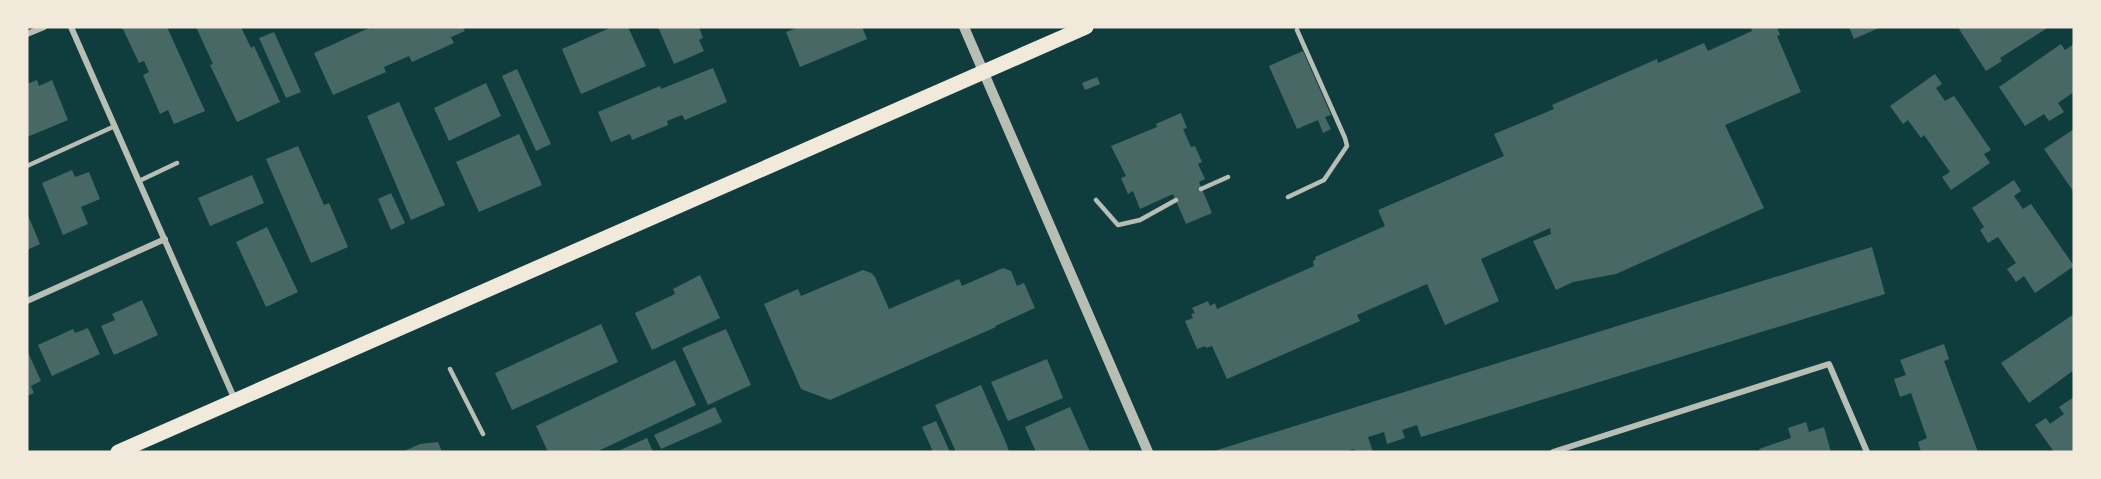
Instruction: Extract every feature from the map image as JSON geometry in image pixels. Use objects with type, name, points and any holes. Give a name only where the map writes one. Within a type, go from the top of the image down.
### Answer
[{"type":"main road","points":[[118,452],[1086,27]]},
{"type":"street","points":[[27,34],[44,27]]},
{"type":"street","points":[[71,27],[235,400]]},
{"type":"street","points":[[964,27],[1148,452]]},
{"type":"street","points":[[27,301],[165,240]]},
{"type":"street","points":[[1553,452],[1829,364],[1867,452]]},
{"type":"lane","points":[[1288,197],[1324,180],[1347,146],[1297,30]]},
{"type":"lane","points":[[27,166],[115,126]]},
{"type":"lane","points":[[139,181],[177,164]]},
{"type":"lane","points":[[1202,189],[1228,177]]},
{"type":"lane","points":[[1096,200],[1118,225],[1140,220],[1176,200]]},
{"type":"lane","points":[[450,369],[483,434]]},
{"type":"building","points":[[122,27],[167,27],[205,111],[174,124],[168,110],[160,114],[143,75],[149,72],[144,61],[139,63]]},
{"type":"building","points":[[196,27],[241,27],[251,48],[254,46],[280,102],[237,122],[210,65],[213,64]]},
{"type":"building","points":[[371,27],[372,29],[376,27],[463,27],[465,31],[451,37],[454,43],[412,62],[409,56],[384,67],[386,72],[333,95],[314,53]]},
{"type":"building","points":[[612,27],[628,27],[646,66],[581,94],[562,49]]},
{"type":"building","points":[[658,27],[699,27],[703,38],[699,40],[704,51],[674,64]]},
{"type":"building","points":[[799,27],[862,27],[867,39],[800,67],[786,32]]},
{"type":"building","points":[[1751,27],[1777,27],[1780,35],[1777,36],[1801,92],[1725,125],[1764,208],[1616,274],[1573,282],[1556,290],[1533,241],[1551,234],[1550,228],[1481,259],[1499,301],[1445,325],[1427,284],[1357,315],[1360,321],[1227,379],[1212,346],[1197,349],[1185,321],[1193,318],[1191,314],[1195,313],[1192,308],[1208,301],[1210,306],[1215,303],[1217,309],[1314,266],[1315,257],[1385,226],[1378,210],[1504,156],[1494,134],[1554,109],[1552,105],[1657,59],[1658,63],[1704,43],[1708,51],[1752,31]]},
{"type":"building","points":[[1849,27],[1881,27],[1854,39]]},
{"type":"building","points":[[1962,27],[2049,27],[2000,58],[2002,61],[1986,71],[1959,29]]},
{"type":"building","points":[[274,32],[301,92],[286,98],[259,38]]},
{"type":"building","points":[[2061,44],[2065,50],[2074,44],[2074,92],[2058,103],[2064,112],[2049,121],[2044,114],[2025,126],[1999,87]]},
{"type":"building","points":[[1303,51],[1331,115],[1325,117],[1331,129],[1323,133],[1318,120],[1297,129],[1269,66]]},
{"type":"building","points":[[713,68],[727,102],[685,120],[682,115],[667,121],[668,125],[632,140],[630,134],[611,142],[598,112],[660,86],[661,89]]},
{"type":"building","points":[[517,69],[551,144],[536,151],[502,76]]},
{"type":"building","points":[[1935,74],[1942,84],[1936,88],[1945,101],[1954,96],[1991,150],[1984,154],[1990,163],[1951,190],[1942,177],[1950,172],[1924,135],[1921,138],[1908,120],[1903,124],[1890,106]]},
{"type":"building","points":[[1097,77],[1100,84],[1085,90],[1082,83]]},
{"type":"building","points":[[37,80],[39,86],[52,80],[68,120],[27,137],[27,84]]},
{"type":"building","points":[[486,83],[501,116],[449,141],[434,108]]},
{"type":"building","points":[[399,102],[445,205],[411,220],[367,116]]},
{"type":"building","points":[[1181,113],[1187,128],[1183,129],[1191,147],[1195,146],[1202,162],[1198,164],[1205,179],[1199,182],[1212,213],[1186,224],[1173,194],[1140,209],[1133,191],[1128,194],[1121,178],[1126,176],[1111,146],[1157,127],[1156,124]]},
{"type":"building","points":[[2074,129],[2074,190],[2073,191],[2044,149]]},
{"type":"building","points":[[519,134],[542,185],[479,212],[456,162]]},
{"type":"building","points":[[298,146],[324,205],[329,203],[348,247],[311,263],[266,159]]},
{"type":"building","points":[[72,170],[75,177],[89,172],[100,199],[81,207],[88,224],[63,235],[42,183]]},
{"type":"building","points":[[252,175],[264,203],[210,226],[198,198]]},
{"type":"building","points":[[2014,180],[2021,191],[2014,196],[2023,209],[2031,204],[2074,266],[2035,293],[2024,276],[2016,282],[2007,269],[2016,263],[1998,237],[1988,243],[1980,230],[1984,227],[1972,208]]},
{"type":"building","points":[[391,193],[405,223],[391,230],[378,199]]},
{"type":"building","points":[[27,213],[40,244],[27,250]]},
{"type":"building","points":[[267,227],[298,292],[266,307],[236,242]]},
{"type":"building","points":[[1872,247],[1885,294],[1421,437],[1417,425],[1402,430],[1405,438],[1387,444],[1384,432],[1368,437],[1373,452],[1355,452],[1354,449],[1344,452],[1211,452]]},
{"type":"building","points":[[1003,268],[1011,271],[1017,286],[1024,283],[1035,308],[830,400],[801,389],[764,304],[798,289],[801,296],[863,270],[875,277],[889,309],[959,279],[962,286]]},
{"type":"building","points":[[700,275],[720,318],[652,350],[635,313],[675,294],[673,289]]},
{"type":"building","points":[[142,300],[158,335],[114,355],[101,326],[115,320],[112,314]]},
{"type":"building","points":[[2074,314],[2074,370],[2029,403],[2001,363]]},
{"type":"building","points":[[601,324],[618,362],[512,410],[495,373]]},
{"type":"building","points":[[88,328],[100,354],[52,376],[38,345],[73,329],[75,333]]},
{"type":"building","points":[[726,329],[751,385],[708,405],[682,348]]},
{"type":"building","points":[[1944,344],[1949,359],[1944,361],[1978,452],[1921,452],[1918,442],[1927,438],[1911,393],[1900,397],[1894,379],[1906,375],[1900,360]]},
{"type":"building","points":[[27,350],[41,381],[31,386],[34,393],[27,396]]},
{"type":"building","points":[[1047,359],[1063,398],[1008,421],[991,382]]},
{"type":"building","points":[[675,360],[696,405],[596,452],[548,452],[536,426]]},
{"type":"building","points":[[981,385],[1009,452],[956,452],[935,405]]},
{"type":"building","points":[[2074,397],[2074,452],[2054,452],[2035,425],[2046,418],[2050,424],[2064,414],[2059,407]]},
{"type":"building","points":[[715,407],[722,422],[661,449],[654,435]]},
{"type":"building","points":[[1070,407],[1090,452],[1036,452],[1025,427]]},
{"type":"building","points":[[936,421],[950,452],[933,452],[922,427]]},
{"type":"building","points":[[1806,422],[1809,432],[1824,427],[1831,452],[1760,452],[1759,449],[1791,438],[1788,428]]},
{"type":"building","points":[[647,438],[653,452],[616,452]]},
{"type":"building","points":[[438,442],[442,452],[402,452],[420,444]]}]
